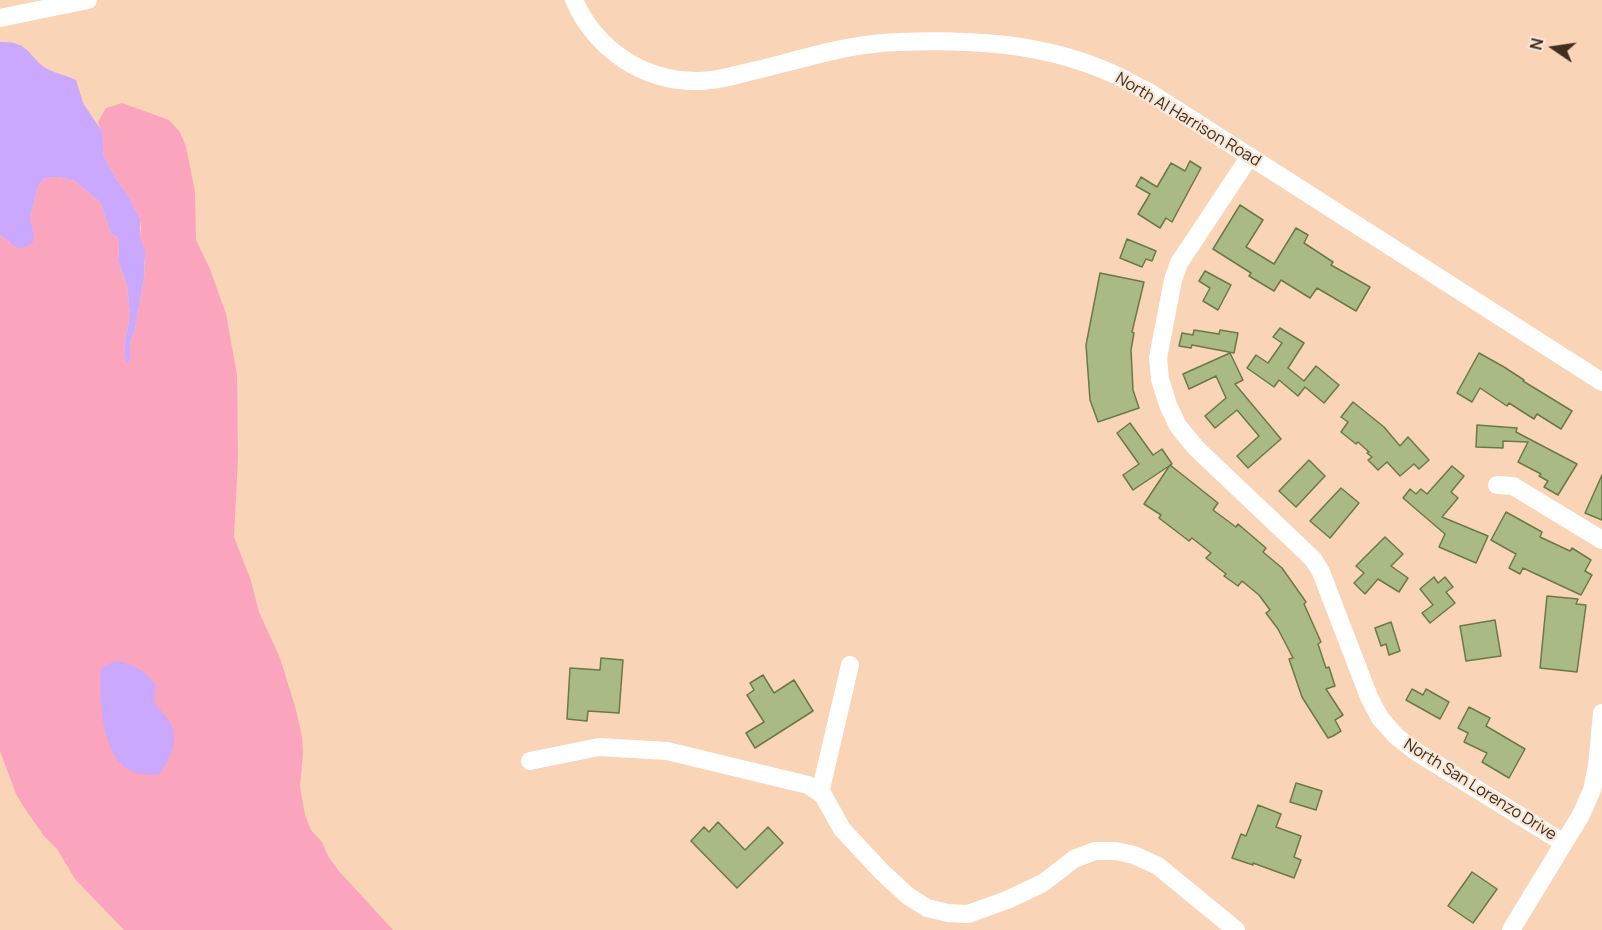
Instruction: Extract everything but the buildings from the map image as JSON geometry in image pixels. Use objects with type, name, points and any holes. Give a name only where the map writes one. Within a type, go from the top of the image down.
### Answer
[{"type":"street","points":[[0,18],[88,0]]},
{"type":"street","name":"North Al Harrison Road","points":[[574,0],[591,29],[612,52],[654,75],[684,81],[716,80],[848,48],[896,42],[988,42],[1044,51],[1104,70],[1149,92],[1602,382]]},
{"type":"street","name":"North San Lorenzo Drive","points":[[1250,156],[1192,242],[1179,263],[1173,280],[1158,358],[1160,379],[1168,405],[1178,426],[1196,448],[1313,559],[1321,572],[1369,697],[1380,718],[1396,736],[1415,752],[1564,843]]},
{"type":"street","points":[[1497,485],[1513,486],[1602,540]]},
{"type":"street","points":[[820,793],[850,665]]},
{"type":"street","points":[[1511,930],[1581,815],[1592,790],[1597,766],[1602,713]]},
{"type":"street","points":[[530,761],[599,747],[667,751],[808,785],[823,795],[842,829],[857,846],[908,896],[927,908],[948,913],[968,914],[1007,900],[1043,883],[1074,859],[1095,851],[1116,851],[1134,855],[1158,866],[1236,930]]},
{"type":"shaded area","points":[[0,42],[22,46],[44,67],[76,80],[83,103],[101,130],[103,154],[140,219],[140,236],[145,252],[144,278],[130,345],[130,361],[126,363],[124,347],[130,316],[127,284],[118,262],[118,238],[111,233],[100,202],[75,181],[59,177],[44,179],[38,186],[30,218],[34,234],[33,242],[26,247],[17,248],[0,235]]},
{"type":"shaded area","points":[[122,103],[169,120],[180,132],[186,147],[195,192],[196,240],[210,269],[226,314],[237,375],[238,457],[234,537],[251,581],[259,612],[280,658],[295,706],[302,736],[300,786],[305,815],[311,830],[322,842],[338,870],[393,930],[124,930],[75,879],[57,849],[44,836],[25,809],[16,794],[0,751],[0,235],[10,243],[34,234],[30,218],[38,186],[44,179],[59,177],[75,181],[100,202],[111,233],[118,238],[118,262],[127,284],[130,316],[124,347],[126,363],[130,361],[130,345],[144,278],[145,260],[140,236],[140,219],[103,154],[103,138],[98,122],[106,108]]},
{"type":"shaded area","points":[[115,661],[138,668],[152,680],[156,685],[154,702],[172,727],[173,748],[158,775],[131,771],[113,753],[104,725],[101,668]]}]
